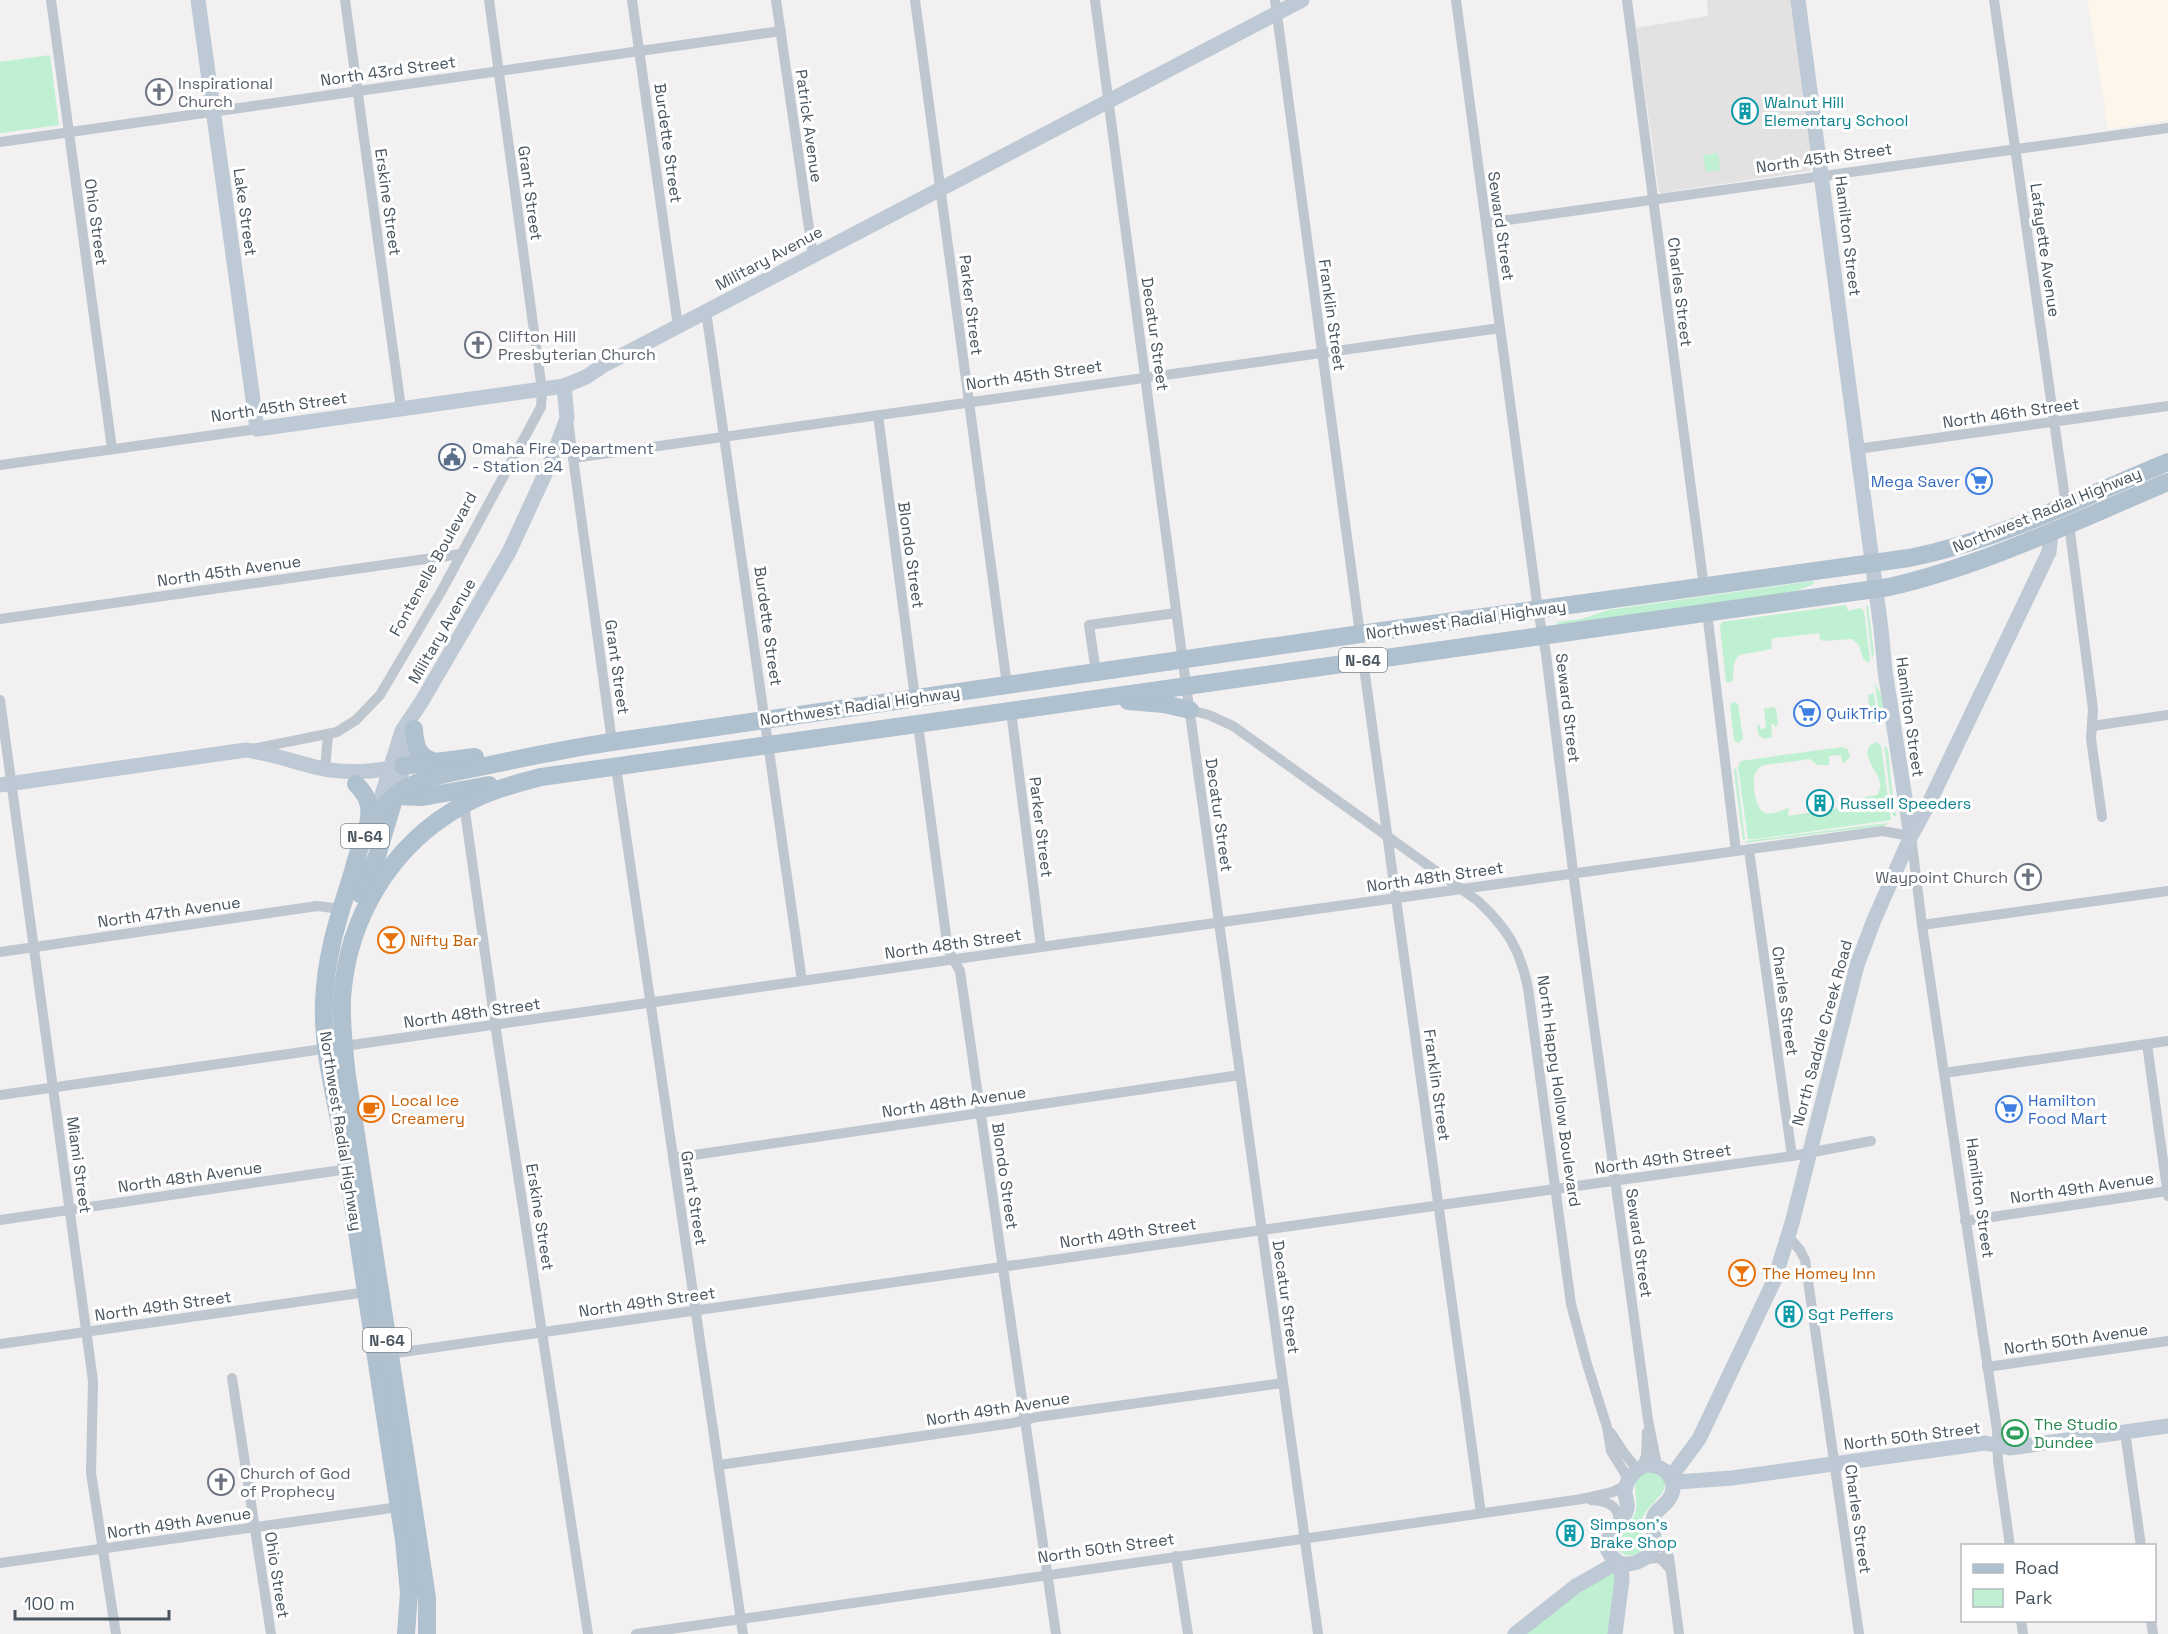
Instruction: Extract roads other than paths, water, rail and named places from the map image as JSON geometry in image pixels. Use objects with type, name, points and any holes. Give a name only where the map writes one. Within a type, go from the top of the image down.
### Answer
[{"type":"main road","name":"Lake Street","points":[[198,0],[257,429]]},
{"type":"main road","name":"Military Avenue","points":[[397,767],[402,731],[422,701],[508,552],[552,459],[567,418],[564,386],[586,377],[604,365],[706,311],[1108,101],[1276,7],[1302,0]]},
{"type":"main road","name":"Hamilton Street","points":[[1798,0],[1885,671],[1911,836]]},
{"type":"main road","name":"North 45th Street","points":[[257,429],[564,386]]},
{"type":"main road","name":"Northwest Radial Highway","points":[[427,1634],[427,1598],[389,1354],[335,1047],[324,1022],[326,981],[333,937],[369,828],[389,794],[424,780],[555,751],[612,742],[1360,634],[1872,564],[1939,552],[1967,544],[2168,462]]},
{"type":"main road","name":"Northwest Radial Highway","points":[[406,1634],[409,1612],[407,1566],[348,1169],[335,1047],[342,1020],[344,977],[348,954],[360,918],[377,885],[416,838],[444,816],[464,804],[541,777],[1875,589],[1942,573],[2168,482]]},
{"type":"main road","name":"North Saddle Creek Road","points":[[1649,1474],[1669,1462],[1683,1449],[1706,1421],[1774,1281],[1788,1236],[1857,965],[1911,836],[1928,806],[2049,552],[2051,531]]},
{"type":"main road","points":[[1088,699],[1164,704],[1190,710]]},
{"type":"main road","name":"Military Avenue","points":[[389,794],[397,767],[414,729],[422,701]]},
{"type":"main road","points":[[414,729],[415,743],[420,754],[436,762]]},
{"type":"main road","name":"Fontenelle Boulevard","points":[[6,784],[246,750],[284,757],[325,769]]},
{"type":"main road","points":[[325,769],[362,771],[502,754],[555,751]]},
{"type":"main road","points":[[325,769],[356,784],[389,794],[423,797],[541,777]]},
{"type":"main road","points":[[356,784],[370,803],[369,828]]},
{"type":"main road","points":[[344,977],[346,933],[354,908],[377,856],[389,794]]},
{"type":"main road","name":"North 50th Street","points":[[1649,1474],[1677,1482],[1732,1478],[1985,1443],[2010,1448],[2168,1426]]},
{"type":"main road","points":[[1576,1586],[1604,1553],[1609,1535],[1626,1513],[1627,1506],[1649,1474],[1672,1493],[1669,1500],[1655,1514],[1652,1527],[1653,1548],[1641,1561],[1616,1627]]},
{"type":"main road","name":"North 50th Street","points":[[1669,1500],[1732,1478]]},
{"type":"main road","points":[[1608,1542],[1610,1554],[1620,1563]]},
{"type":"main road","points":[[1515,1634],[1576,1586],[1620,1563],[1641,1561]]},
{"type":"main road","points":[[1616,1627],[1620,1563]]},
{"type":"street","name":"Ohio Street","points":[[51,0],[112,449]]},
{"type":"street","name":"Erskine Street","points":[[345,0],[401,408]]},
{"type":"street","name":"Grant Street","points":[[489,0],[542,390]]},
{"type":"street","name":"Burdette Street","points":[[632,0],[678,326]]},
{"type":"street","name":"Patrick Avenue","points":[[776,0],[813,256]]},
{"type":"street","name":"Parker Street","points":[[915,0],[1007,685]]},
{"type":"street","name":"Decatur Street","points":[[1095,0],[1176,613],[1318,1634]]},
{"type":"street","name":"Seward Street","points":[[1456,0],[1648,1420],[1649,1474]]},
{"type":"street","name":"Charles Street","points":[[1627,0],[1704,587]]},
{"type":"street","name":"Lafayette Avenue","points":[[1994,0],[2066,505]]},
{"type":"street","name":"Franklin Street","points":[[1276,7],[1360,634]]},
{"type":"street","name":"North 43rd Street","points":[[0,142],[781,31]]},
{"type":"street","name":"North 45th Street","points":[[1486,223],[2168,128]]},
{"type":"street","name":"Burdette Street","points":[[706,311],[802,981]]},
{"type":"street","name":"North 45th Street","points":[[573,458],[1500,328]]},
{"type":"street","name":"Fontenelle Boulevard","points":[[246,750],[284,741],[328,735],[341,730],[356,720],[380,695],[461,554],[541,407],[542,390]]},
{"type":"street","name":"North 46th Street","points":[[1857,449],[2168,406]]},
{"type":"street","name":"Blondo Street","points":[[878,415],[915,698]]},
{"type":"street","name":"Grant Street","points":[[567,418],[612,742]]},
{"type":"street","name":"North 45th Street","points":[[0,465],[257,429]]},
{"type":"street","points":[[2068,524],[2093,709],[2091,740],[2102,817]]},
{"type":"street","name":"North 45th Avenue","points":[[0,619],[461,554]]},
{"type":"street","points":[[1707,612],[1736,851]]},
{"type":"street","points":[[1096,672],[1089,625],[1176,613]]},
{"type":"street","name":"Franklin Street","points":[[1363,660],[1481,1513]]},
{"type":"street","name":"Miami Street","points":[[0,700],[6,784],[34,947],[86,1332],[94,1397],[91,1473],[116,1634]]},
{"type":"street","name":"North Happy Hollow Boulevard","points":[[1190,710],[1209,715],[1233,726],[1478,901],[1501,924],[1515,945],[1524,967],[1530,1000],[1567,1281],[1576,1326],[1607,1427],[1624,1453],[1649,1474]]},
{"type":"street","name":"Parker Street","points":[[1011,711],[1041,947]]},
{"type":"street","points":[[2092,726],[2168,715]]},
{"type":"street","name":"Blondo Street","points":[[918,724],[948,950],[960,971],[1056,1634]]},
{"type":"street","points":[[325,769],[328,735]]},
{"type":"street","name":"Grant Street","points":[[616,767],[743,1634]]},
{"type":"street","name":"Erskine Street","points":[[464,804],[495,1024],[588,1634]]},
{"type":"street","name":"North 48th Street","points":[[0,1095],[954,959],[1882,831],[1911,836]]},
{"type":"street","name":"Hamilton Street","points":[[1911,836],[1922,925],[1988,1367],[2010,1544]]},
{"type":"street","name":"Charles Street","points":[[1749,850],[1792,1156]]},
{"type":"street","points":[[1922,925],[2168,891]]},
{"type":"street","name":"North 47th Avenue","points":[[0,952],[317,906],[341,909]]},
{"type":"street","points":[[1944,1072],[2168,1041]]},
{"type":"street","points":[[2147,1044],[2168,1196]]},
{"type":"street","name":"North 48th Avenue","points":[[673,1158],[1240,1075]]},
{"type":"street","name":"North 49th Street","points":[[389,1354],[1792,1156],[1871,1141]]},
{"type":"street","name":"North 48th Avenue","points":[[0,1220],[348,1169]]},
{"type":"street","name":"North 49th Avenue","points":[[1965,1221],[2168,1191]]},
{"type":"street","name":"Charles Street","points":[[1788,1236],[1805,1260],[1859,1634]]},
{"type":"street","name":"North 49th Street","points":[[0,1344],[367,1292]]},
{"type":"street","name":"North 50th Avenue","points":[[1988,1367],[2168,1341]]},
{"type":"street","name":"Ohio Street","points":[[232,1378],[271,1634]]},
{"type":"street","name":"North 49th Avenue","points":[[719,1465],[1283,1383]]},
{"type":"street","points":[[2125,1432],[2141,1544]]},
{"type":"street","name":"North 50th Street","points":[[636,1634],[1582,1499],[1613,1492],[1649,1474]]},
{"type":"street","name":"North 50th Street","points":[[1582,1499],[1602,1500],[1611,1504],[1617,1511],[1619,1521]]},
{"type":"street","name":"North 49th Avenue","points":[[0,1563],[399,1507]]},
{"type":"street","points":[[1654,1540],[1667,1552],[1679,1634]]},
{"type":"street","points":[[1176,1556],[1188,1634]]},
{"type":"street","points":[[1641,1561],[1660,1558],[1670,1569]]},
{"type":"place","name":"Inspirational Church","points":[[159,92]]},
{"type":"place","name":"Walnut Hill Elementary School","points":[[1745,111]]},
{"type":"place","name":"Clifton Hill Presbyterian Church","points":[[478,345]]},
{"type":"place","name":"Omaha Fire Department - Station 24","points":[[452,457]]},
{"type":"place","name":"Mega Saver","points":[[1979,481]]},
{"type":"place","name":"QuikTrip","points":[[1807,713]]},
{"type":"place","name":"Russell Speeders","points":[[1820,803]]},
{"type":"place","name":"Waypoint Church","points":[[2028,877]]},
{"type":"place","name":"Nifty Bar","points":[[391,940]]},
{"type":"place","name":"Local Ice Creamery","points":[[371,1109]]},
{"type":"place","name":"Hamilton Food Mart","points":[[2009,1109]]},
{"type":"place","name":"The Homey Inn","points":[[1742,1273]]},
{"type":"place","name":"Sgt Peffers","points":[[1789,1314]]},
{"type":"place","name":"The Studio Dundee","points":[[2015,1433]]},
{"type":"place","name":"Church of God of Prophecy","points":[[221,1482]]},
{"type":"place","name":"Simpson's Brake Shop","points":[[1570,1533]]}]
